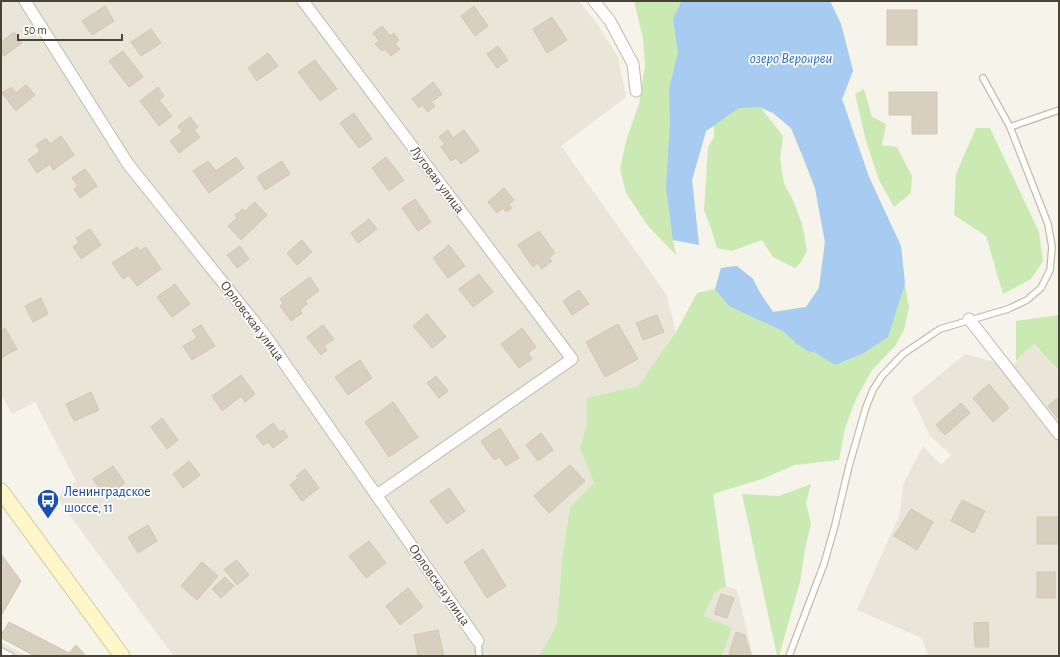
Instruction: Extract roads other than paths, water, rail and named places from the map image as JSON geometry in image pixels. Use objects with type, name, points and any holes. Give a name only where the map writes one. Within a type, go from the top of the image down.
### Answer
[{"type":"main road","points":[[1,491],[122,656]]},
{"type":"street","name":"Орловская улица","points":[[25,1],[128,164],[264,334],[478,642]]},
{"type":"street","name":"Луговая улица","points":[[302,1],[572,359],[377,495]]},
{"type":"street","points":[[594,1],[610,21],[633,64],[636,91]]},
{"type":"street","points":[[969,319],[1059,434]]},
{"type":"lane","points":[[788,656],[824,564],[861,424],[873,390],[882,376],[908,351],[940,328],[1008,309],[1027,300],[1041,288],[1050,270],[1052,247],[1048,224],[1010,127],[983,78]]},
{"type":"lane","points":[[1010,127],[1059,110]]},
{"type":"lane","points":[[478,642],[479,656]]},
{"type":"lane","points":[[1,651],[11,656]]},
{"type":"water","name":"озеро Вероярви","points":[[682,1],[830,1],[841,24],[853,71],[842,99],[869,177],[901,246],[905,284],[888,337],[864,353],[835,365],[816,353],[808,351],[797,344],[783,331],[729,306],[715,289],[721,268],[737,266],[753,279],[773,312],[806,307],[819,288],[825,242],[815,188],[791,128],[773,113],[760,107],[739,108],[706,131],[692,180],[699,245],[673,240],[666,188],[670,123],[669,88],[678,53],[673,18]]},
{"type":"place","name":"Ленинградское шоссе, 11","points":[[48,520]]}]
